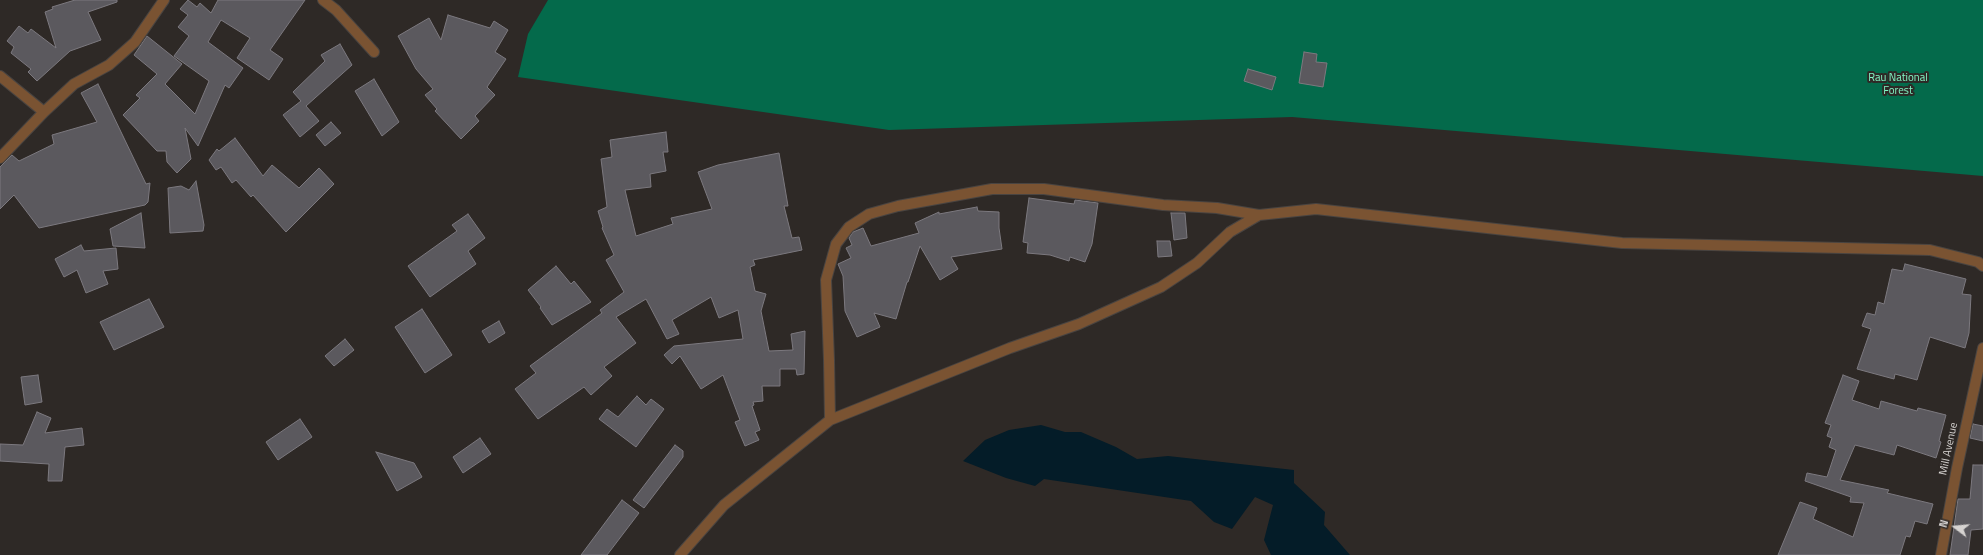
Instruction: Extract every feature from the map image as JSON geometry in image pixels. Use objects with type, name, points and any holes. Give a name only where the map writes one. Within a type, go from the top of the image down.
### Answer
[{"type":"street","points":[[0,158],[44,112],[74,84],[109,65],[135,42],[164,0]]},
{"type":"street","points":[[323,0],[336,10],[374,52]]},
{"type":"street","points":[[0,76],[44,112]]},
{"type":"street","points":[[830,420],[826,280],[836,244],[849,227],[869,214],[898,206],[992,189],[1044,189],[1162,205],[1217,208],[1259,215],[1316,209],[1622,243],[1930,250],[1980,264]]},
{"type":"street","points":[[680,555],[724,504],[830,420],[1010,348],[1079,324],[1161,287],[1197,263],[1230,232],[1259,215]]},
{"type":"street","name":"Mill Avenue","points":[[1941,555],[1957,468],[1983,348]]},
{"type":"green space","name":"Rau National Forest","points":[[548,0],[1983,0],[1983,176],[1292,117],[889,130],[518,77],[528,34]]},
{"type":"water","points":[[1041,425],[1065,432],[1081,432],[1116,447],[1137,459],[1168,456],[1294,470],[1294,483],[1325,512],[1324,525],[1350,555],[1271,555],[1264,540],[1273,505],[1255,497],[1232,529],[1214,522],[1191,501],[1044,479],[1035,486],[1006,478],[963,461],[985,440],[1009,430]]},
{"type":"building","points":[[75,0],[117,0],[117,2],[88,12],[101,40],[70,51],[37,81],[28,72],[31,69],[11,53],[14,47],[7,41],[19,26],[28,33],[31,29],[56,48],[45,12],[53,9],[52,7]]},
{"type":"building","points":[[188,0],[197,7],[200,3],[211,13],[218,0],[305,0],[270,50],[283,59],[269,80],[237,58],[250,38],[221,20],[208,42],[243,68],[229,88],[225,85],[198,146],[185,128],[191,159],[177,173],[167,162],[166,151],[157,151],[123,115],[140,98],[136,95],[157,74],[134,55],[147,36],[182,64],[165,84],[195,114],[209,81],[174,56],[189,36],[178,27],[188,15],[180,9]]},
{"type":"building","points":[[448,15],[490,28],[494,21],[508,30],[495,52],[506,59],[487,87],[495,95],[475,116],[479,121],[461,139],[435,111],[437,109],[425,95],[433,89],[416,69],[398,36],[429,18],[441,40]]},
{"type":"building","points":[[340,44],[352,65],[306,106],[319,121],[300,137],[283,115],[301,101],[293,92],[325,61],[321,55]]},
{"type":"building","points":[[1304,52],[1317,54],[1316,62],[1327,63],[1323,87],[1299,83]]},
{"type":"building","points":[[1248,69],[1276,77],[1272,90],[1244,81]]},
{"type":"building","points":[[374,79],[399,122],[382,136],[355,91]]},
{"type":"building","points":[[98,84],[146,184],[150,183],[148,202],[145,205],[39,228],[14,195],[0,209],[0,167],[12,155],[19,161],[54,144],[52,135],[97,122],[81,93]]},
{"type":"building","points":[[331,122],[341,133],[325,146],[316,135]]},
{"type":"building","points":[[666,132],[668,152],[663,152],[666,171],[650,174],[651,187],[625,190],[636,236],[673,224],[671,218],[712,209],[698,172],[718,165],[779,153],[788,206],[784,206],[792,238],[799,237],[802,250],[753,260],[755,265],[750,267],[755,291],[766,294],[761,311],[769,351],[793,350],[791,334],[805,331],[804,374],[797,375],[796,369],[780,369],[780,386],[762,386],[763,401],[753,402],[754,405],[752,406],[760,430],[755,432],[759,440],[745,446],[735,422],[740,420],[723,375],[701,389],[680,356],[672,364],[664,355],[674,346],[743,339],[738,310],[719,318],[711,297],[672,320],[679,334],[667,339],[646,299],[616,317],[636,343],[604,367],[612,376],[591,395],[584,387],[538,419],[515,389],[536,373],[530,366],[602,313],[600,310],[624,292],[606,260],[614,255],[602,228],[603,227],[598,211],[607,207],[601,159],[612,157],[610,140]]},
{"type":"building","points":[[235,138],[263,176],[272,165],[299,188],[319,168],[334,184],[286,232],[253,195],[251,197],[236,180],[232,183],[221,167],[216,170],[209,160],[217,149],[219,151]]},
{"type":"building","points":[[196,181],[204,225],[203,231],[170,233],[168,188],[181,186],[189,190]]},
{"type":"building","points":[[1029,198],[1074,204],[1075,200],[1098,203],[1092,244],[1085,262],[1070,257],[1069,261],[1050,255],[1027,253],[1028,243],[1023,242]]},
{"type":"building","points":[[977,207],[978,211],[999,212],[999,228],[1002,249],[951,257],[958,269],[940,280],[920,246],[896,319],[874,313],[880,327],[857,337],[845,311],[843,276],[838,264],[851,258],[846,248],[852,245],[849,238],[853,232],[863,228],[871,246],[919,233],[915,223],[939,212],[939,214]]},
{"type":"building","points":[[141,213],[145,248],[113,246],[110,229]]},
{"type":"building","points":[[1171,213],[1185,213],[1187,238],[1174,240]]},
{"type":"building","points":[[468,214],[485,238],[468,251],[476,264],[430,297],[408,266],[457,231],[452,225]]},
{"type":"building","points":[[1157,241],[1170,241],[1172,256],[1158,257]]},
{"type":"building","points":[[81,245],[84,251],[116,248],[118,269],[103,271],[108,284],[86,293],[77,270],[64,277],[55,259]]},
{"type":"building","points":[[1905,264],[1966,279],[1962,294],[1971,295],[1969,333],[1965,348],[1930,337],[1917,380],[1895,374],[1894,379],[1857,369],[1871,329],[1862,326],[1867,313],[1875,315],[1878,302],[1884,304],[1892,269],[1903,271]]},
{"type":"building","points":[[556,266],[571,284],[574,281],[591,302],[552,325],[528,290]]},
{"type":"building","points":[[149,299],[164,327],[114,350],[100,322]]},
{"type":"building","points":[[422,309],[452,355],[425,373],[395,327]]},
{"type":"building","points":[[499,321],[505,333],[489,343],[482,331]]},
{"type":"building","points":[[345,339],[354,350],[334,366],[325,356]]},
{"type":"building","points":[[38,375],[42,402],[25,405],[21,377]]},
{"type":"building","points":[[1843,375],[1859,381],[1852,400],[1879,409],[1881,401],[1917,411],[1918,408],[1946,415],[1939,441],[1941,442],[1936,458],[1897,445],[1894,455],[1855,445],[1840,480],[1889,490],[1887,493],[1933,504],[1927,524],[1915,521],[1910,537],[1906,536],[1900,555],[1778,555],[1800,502],[1817,508],[1813,519],[1853,537],[1864,503],[1850,502],[1851,497],[1805,481],[1807,473],[1827,477],[1836,450],[1829,447],[1832,438],[1827,436],[1831,425],[1825,423]]},
{"type":"building","points":[[637,396],[646,405],[651,399],[664,409],[636,447],[599,419],[607,409],[618,417]]},
{"type":"building","points":[[37,412],[51,418],[45,433],[82,428],[84,445],[65,447],[62,481],[48,481],[49,464],[0,461],[0,444],[23,445]]},
{"type":"building","points":[[300,419],[312,437],[278,460],[266,442]]},
{"type":"building","points":[[1973,424],[1983,426],[1983,441],[1970,438]]},
{"type":"building","points":[[480,438],[491,454],[463,473],[453,457]]},
{"type":"building","points":[[675,445],[683,451],[683,457],[644,508],[633,500]]},
{"type":"building","points":[[376,452],[414,463],[422,477],[397,491]]},
{"type":"building","points":[[1973,465],[1983,465],[1983,529],[1971,530],[1968,555],[1950,555],[1958,499],[1970,499]]},
{"type":"building","points":[[622,500],[639,513],[607,555],[581,555]]}]
